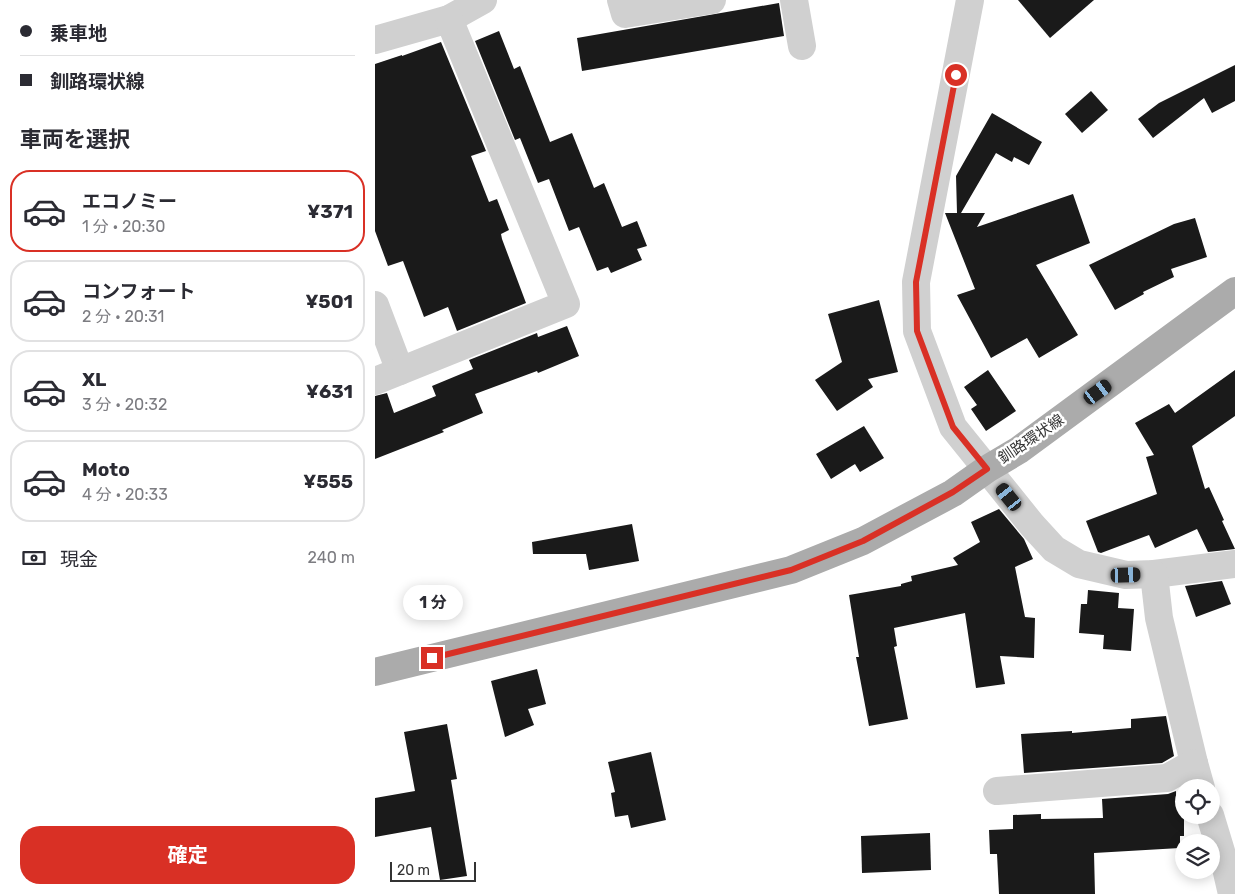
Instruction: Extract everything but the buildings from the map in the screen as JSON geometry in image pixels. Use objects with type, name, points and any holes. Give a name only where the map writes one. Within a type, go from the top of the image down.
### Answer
[{"type":"main road","name":"釧路環状線","points":[[375,672],[791,570],[863,541],[953,492],[1019,450],[1235,291]]},
{"type":"street","points":[[375,40],[449,19],[483,0]]},
{"type":"street","points":[[621,0],[625,14],[712,0]]},
{"type":"street","points":[[794,0],[802,46]]},
{"type":"street","points":[[970,0],[916,282],[917,331],[953,427],[1032,525],[1054,549],[1079,564],[1126,575],[1154,574],[1235,564]]},
{"type":"street","points":[[375,381],[566,304],[449,19]]},
{"type":"street","points":[[375,305],[400,371]]},
{"type":"street","points":[[997,791],[1198,775],[1159,618],[1154,574]]},
{"type":"street","points":[[1213,824],[1232,888]]},
{"type":"route","points":[[432,658],[791,570],[863,541],[953,492],[987,469],[953,427],[917,331],[916,282],[956,75]]}]
